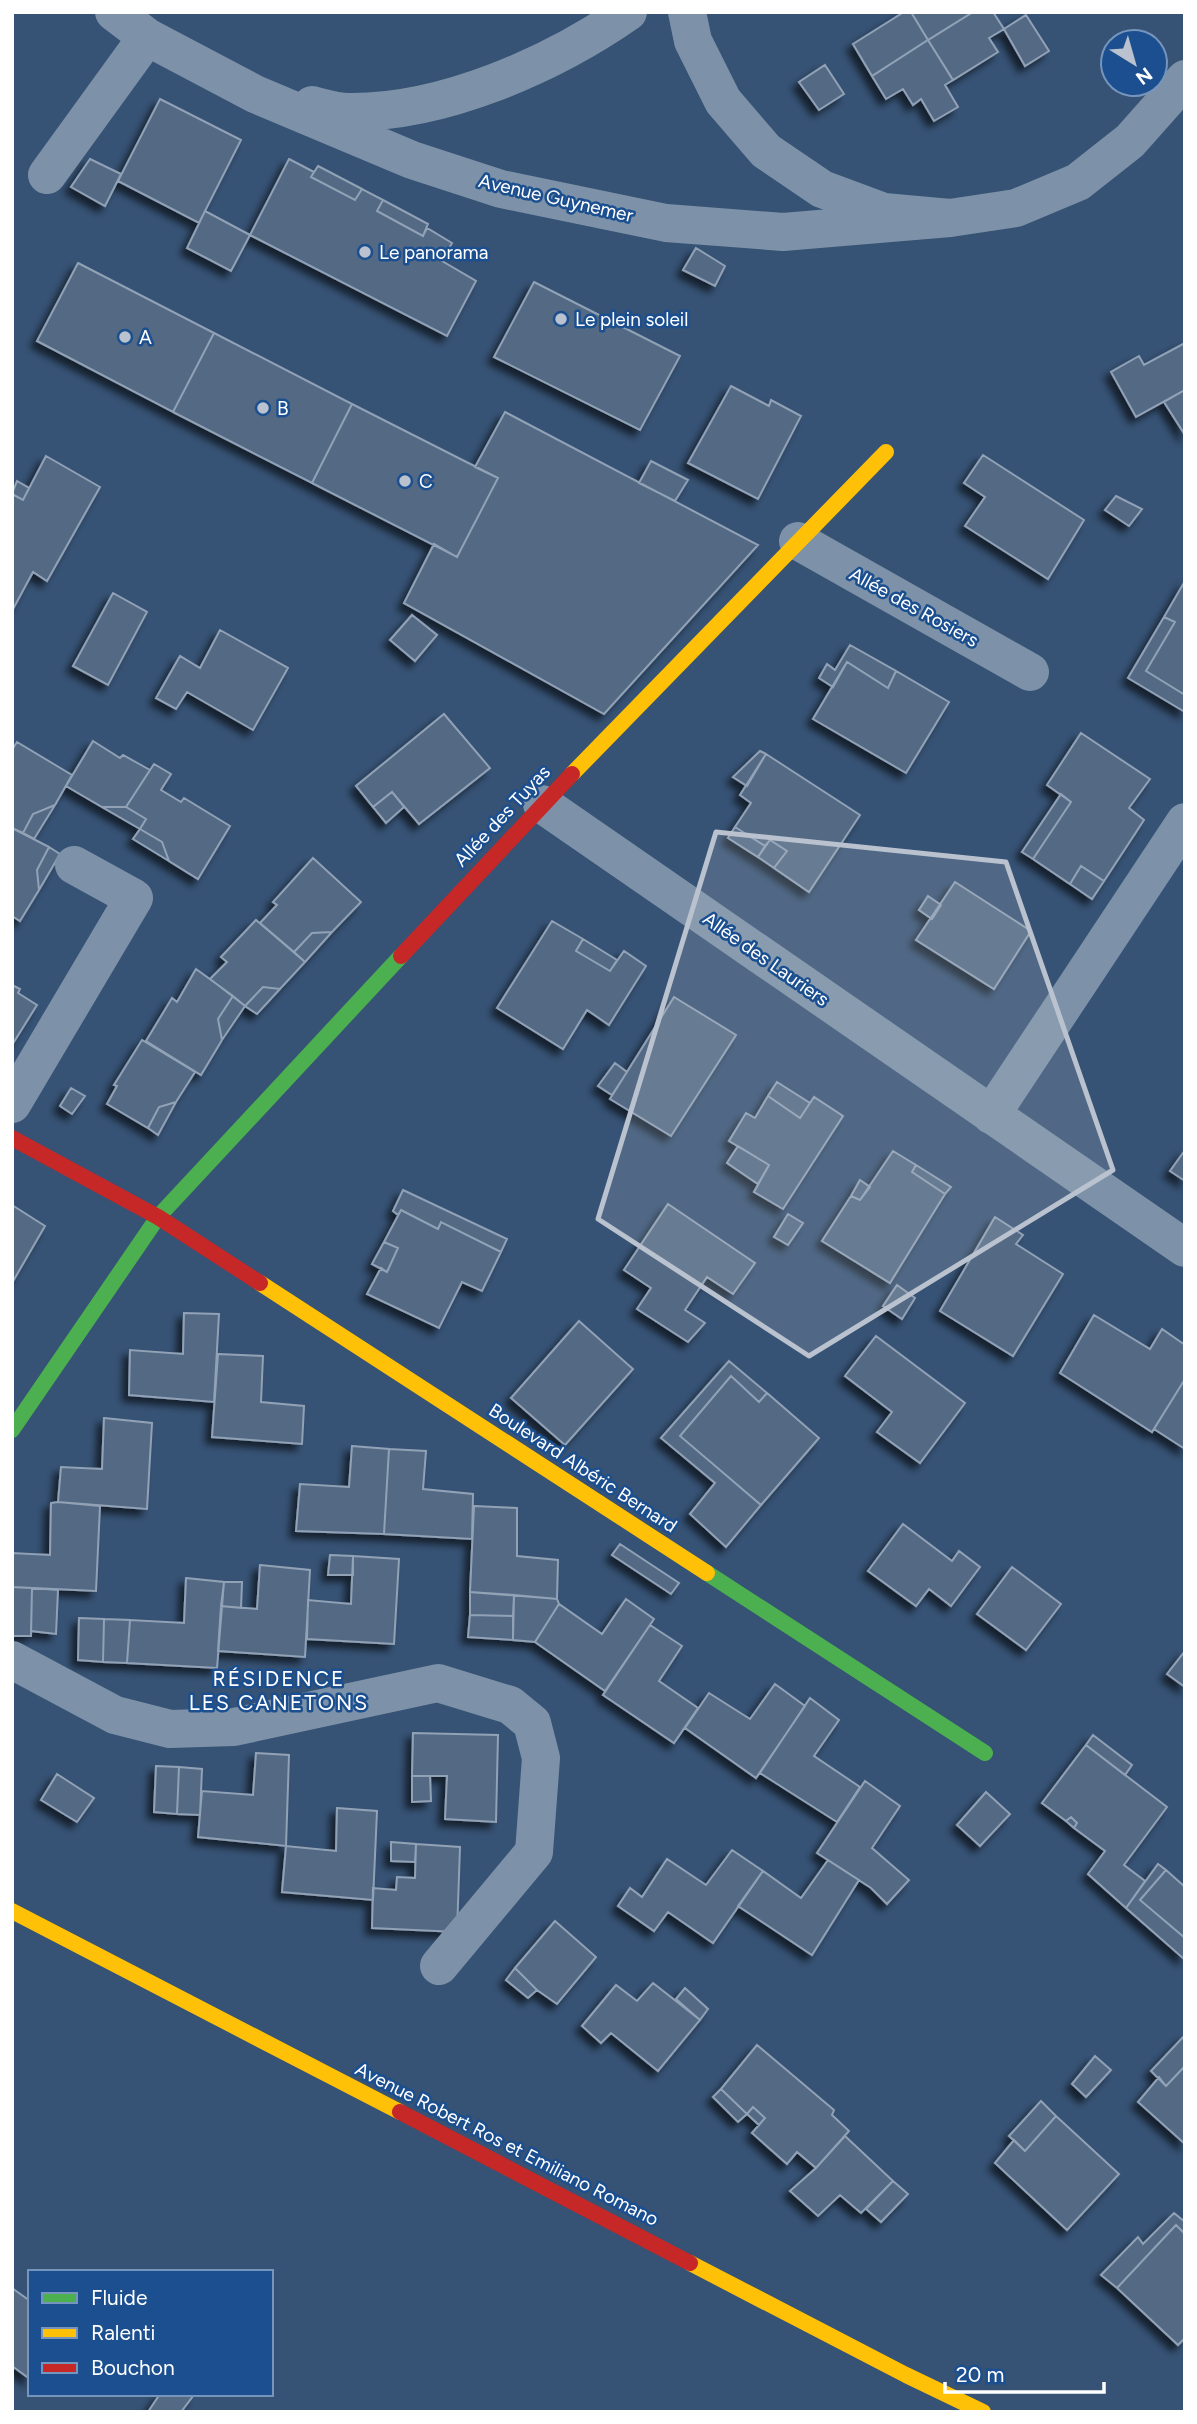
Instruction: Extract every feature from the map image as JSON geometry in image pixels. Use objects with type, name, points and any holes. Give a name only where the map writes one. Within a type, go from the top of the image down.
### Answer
[{"type":"street","name":"Avenue Guynemer","points":[[114,12],[147,37],[255,94],[412,160],[501,189],[666,223],[783,232],[950,218]]},
{"type":"street","points":[[255,94],[347,112],[415,106],[485,86],[555,57],[628,12]]},
{"type":"street","points":[[687,12],[693,41],[723,101],[766,151],[822,189],[884,212],[950,218],[1016,208],[1078,182],[1130,141],[1185,79]]},
{"type":"street","points":[[47,175],[147,37]]},
{"type":"street","name":"Allée des Tuyas","points":[[158,1217],[542,804],[886,452]]},
{"type":"street","name":"Allée des Rosiers","points":[[798,541],[1030,672]]},
{"type":"street","name":"Allée des Lauriers","points":[[542,804],[1185,1248]]},
{"type":"street","points":[[991,1115],[1185,822]]},
{"type":"street","points":[[12,1104],[134,898],[74,865]]},
{"type":"street","name":"Boulevard Albéric Bernard","points":[[12,1138],[158,1217],[985,1753]]},
{"type":"street","points":[[12,1430],[158,1217]]},
{"type":"street","points":[[12,1660],[115,1715],[170,1729],[234,1727],[438,1683],[510,1704],[532,1723],[541,1758],[534,1852],[439,1966]]},
{"type":"street","name":"Avenue Robert Ros et Emiliano Romano","points":[[12,1911],[881,2362],[983,2412]]},
{"type":"highlighted area","points":[[716,832],[1006,862],[1113,1170],[809,1356],[598,1219]]},
{"type":"building","points":[[904,12],[911,12],[928,40],[872,76],[853,44]]},
{"type":"building","points":[[911,12],[973,12],[928,40]]},
{"type":"building","points":[[973,12],[993,12],[1004,29],[989,38],[998,52],[953,80],[928,40]]},
{"type":"building","points":[[1026,15],[1049,51],[1025,66],[1004,29]]},
{"type":"building","points":[[928,40],[953,80],[945,85],[958,107],[934,121],[921,99],[913,105],[903,89],[886,99],[872,76]]},
{"type":"building","points":[[825,65],[844,94],[819,110],[799,82]]},
{"type":"building","points":[[160,99],[241,140],[199,223],[118,181]]},
{"type":"building","points":[[90,159],[121,174],[105,206],[71,187]]},
{"type":"building","name":"Le panorama","points":[[289,159],[314,172],[311,177],[355,200],[362,189],[383,200],[377,211],[423,236],[427,228],[452,243],[442,261],[476,281],[447,336],[250,235]]},
{"type":"building","points":[[318,166],[362,189],[355,200],[311,177]]},
{"type":"building","points":[[383,200],[428,224],[423,236],[377,211]]},
{"type":"building","points":[[205,211],[250,235],[231,271],[187,248]]},
{"type":"building","points":[[696,248],[725,266],[715,286],[683,270]]},
{"type":"building","name":"A","points":[[78,263],[214,333],[173,412],[37,341]]},
{"type":"building","name":"Le plein soleil","points":[[534,282],[680,356],[640,430],[494,357]]},
{"type":"building","name":"B","points":[[214,333],[352,404],[312,483],[173,412]]},
{"type":"building","points":[[1185,343],[1185,390],[1136,417],[1111,372],[1139,356],[1144,365]]},
{"type":"building","points":[[731,386],[769,406],[771,400],[801,416],[758,499],[688,463]]},
{"type":"building","points":[[1185,390],[1185,435],[1164,402]]},
{"type":"building","name":"C","points":[[352,404],[498,478],[457,557],[312,483]]},
{"type":"building","points":[[505,412],[758,545],[604,714],[404,603],[434,544],[457,557],[498,478],[475,467]]},
{"type":"building","points":[[983,455],[1084,520],[1048,579],[965,526],[985,497],[964,483]]},
{"type":"building","points":[[46,456],[100,487],[47,581],[33,572],[12,611],[12,494],[23,500]]},
{"type":"building","points":[[651,461],[688,480],[675,501],[639,483]]},
{"type":"building","points":[[17,481],[29,488],[23,500],[12,494]]},
{"type":"building","points":[[1116,496],[1142,509],[1129,526],[1105,510]]},
{"type":"building","points":[[1185,581],[1185,695],[1146,671],[1175,622],[1164,617]]},
{"type":"building","points":[[113,593],[147,612],[108,685],[73,666]]},
{"type":"building","points":[[412,615],[437,635],[415,661],[390,640]]},
{"type":"building","points":[[1164,617],[1175,622],[1146,671],[1185,695],[1185,712],[1128,678]]},
{"type":"building","points":[[220,630],[288,668],[253,730],[187,692],[176,709],[156,698],[180,656],[200,668]]},
{"type":"building","points":[[850,645],[896,671],[888,688],[847,662],[833,687],[819,678],[827,664],[835,670]]},
{"type":"building","points":[[847,662],[888,688],[896,671],[949,702],[906,773],[813,719]]},
{"type":"building","points":[[444,714],[490,768],[419,824],[392,792],[373,807],[356,786]]},
{"type":"building","points":[[1081,733],[1150,779],[1129,808],[1144,820],[1104,881],[1081,866],[1070,884],[1033,859],[1071,802],[1047,785]]},
{"type":"building","points":[[93,741],[120,758],[123,755],[150,770],[126,807],[102,807],[66,786]]},
{"type":"building","points":[[17,742],[72,775],[55,805],[33,814],[23,833],[12,828],[12,750]]},
{"type":"building","points":[[760,751],[766,754],[747,786],[733,777]]},
{"type":"building","points":[[766,754],[860,815],[809,892],[774,868],[787,851],[770,840],[765,846],[735,827],[751,803],[740,795]]},
{"type":"building","points":[[154,764],[171,774],[161,790],[181,802],[184,798],[230,826],[198,879],[169,861],[162,842],[140,829],[146,819],[126,807]]},
{"type":"building","points":[[392,792],[404,807],[386,823],[373,807]]},
{"type":"building","points":[[1061,794],[1071,802],[1033,859],[1022,852]]},
{"type":"building","points":[[55,805],[34,839],[23,833],[33,814]]},
{"type":"building","points":[[102,807],[126,807],[146,819],[140,829]]},
{"type":"building","points":[[735,827],[765,846],[758,857],[728,838]]},
{"type":"building","points":[[12,828],[49,847],[37,870],[39,890],[20,921],[12,916]]},
{"type":"building","points":[[140,829],[162,842],[169,861],[133,839]]},
{"type":"building","points":[[770,840],[787,851],[774,868],[758,857]]},
{"type":"building","points":[[49,847],[60,854],[39,890],[37,870]]},
{"type":"building","points":[[313,858],[361,902],[332,932],[312,933],[294,952],[260,923],[277,905],[273,902]]},
{"type":"building","points":[[1081,866],[1104,881],[1092,899],[1070,884]]},
{"type":"building","points":[[955,882],[1031,931],[994,989],[916,940]]},
{"type":"building","points":[[928,896],[941,905],[932,919],[919,910]]},
{"type":"building","points":[[256,920],[305,962],[280,989],[263,987],[245,1006],[210,979],[227,962],[221,957]]},
{"type":"building","points":[[552,921],[583,939],[576,951],[610,971],[624,951],[646,966],[609,1025],[587,1010],[563,1049],[497,1008]]},
{"type":"building","points":[[332,932],[305,962],[294,952],[312,933]]},
{"type":"building","points":[[583,939],[617,960],[610,971],[576,951]]},
{"type":"building","points":[[196,969],[233,996],[218,1019],[222,1040],[201,1075],[146,1041],[172,998],[177,1002]]},
{"type":"building","points":[[12,985],[20,989],[18,993],[37,1005],[12,1045]]},
{"type":"building","points":[[263,987],[280,989],[257,1014],[245,1006]]},
{"type":"building","points":[[233,996],[245,1006],[222,1040],[218,1019]]},
{"type":"building","points":[[674,997],[736,1035],[671,1136],[610,1099]]},
{"type":"building","points":[[142,1040],[195,1072],[176,1102],[159,1107],[148,1128],[107,1104],[117,1086],[114,1085]]},
{"type":"building","points":[[615,1063],[627,1072],[612,1095],[598,1086]]},
{"type":"building","points":[[777,1082],[810,1103],[800,1118],[768,1096]]},
{"type":"building","points":[[71,1088],[85,1096],[72,1114],[60,1106]]},
{"type":"building","points":[[768,1096],[800,1118],[814,1097],[843,1116],[783,1209],[754,1192],[769,1165],[729,1141],[746,1113],[755,1118]]},
{"type":"building","points":[[176,1102],[158,1135],[148,1128],[159,1107]]},
{"type":"building","points":[[738,1146],[769,1165],[758,1184],[727,1163]]},
{"type":"building","points":[[1185,1150],[1185,1181],[1170,1171]]},
{"type":"building","points":[[893,1151],[916,1165],[912,1172],[945,1194],[890,1283],[822,1241],[851,1196],[860,1200]]},
{"type":"building","points":[[916,1165],[951,1187],[945,1194],[912,1172]]},
{"type":"building","points":[[860,1180],[870,1187],[860,1200],[851,1196]]},
{"type":"building","points":[[403,1190],[507,1239],[501,1252],[441,1222],[438,1229],[401,1210],[398,1215],[393,1211]]},
{"type":"building","points":[[668,1204],[755,1263],[733,1294],[707,1277],[685,1310],[705,1323],[688,1342],[637,1309],[651,1288],[624,1270]]},
{"type":"building","points":[[12,1205],[45,1226],[12,1283]]},
{"type":"building","points":[[401,1210],[438,1229],[441,1222],[501,1252],[482,1291],[462,1282],[439,1328],[367,1294],[381,1268],[387,1272],[398,1248],[384,1242]]},
{"type":"building","points":[[788,1214],[803,1223],[788,1245],[774,1237]]},
{"type":"building","points":[[995,1217],[1023,1235],[1016,1244],[1063,1274],[1013,1356],[940,1311]]},
{"type":"building","points":[[384,1242],[398,1248],[387,1272],[372,1264]]},
{"type":"building","points":[[897,1285],[915,1298],[902,1319],[883,1306]]},
{"type":"building","points":[[184,1313],[219,1314],[214,1402],[129,1395],[130,1350],[183,1354]]},
{"type":"building","points":[[1094,1315],[1150,1349],[1162,1329],[1185,1345],[1185,1379],[1152,1432],[1060,1373]]},
{"type":"building","points":[[579,1321],[633,1369],[565,1445],[511,1398]]},
{"type":"building","points":[[876,1336],[965,1403],[920,1463],[877,1432],[892,1412],[845,1376]]},
{"type":"building","points":[[218,1354],[263,1356],[261,1402],[304,1406],[302,1444],[212,1437]]},
{"type":"building","points":[[729,1361],[767,1393],[759,1402],[731,1376],[680,1436],[761,1505],[726,1547],[690,1514],[715,1483],[661,1438]]},
{"type":"building","points":[[731,1376],[759,1402],[767,1393],[819,1438],[761,1505],[680,1436]]},
{"type":"building","points":[[1185,1379],[1185,1449],[1154,1429]]},
{"type":"building","points":[[104,1418],[152,1423],[147,1509],[58,1502],[61,1467],[102,1469]]},
{"type":"building","points":[[352,1446],[389,1449],[384,1534],[296,1531],[300,1484],[349,1487]]},
{"type":"building","points":[[389,1449],[426,1451],[423,1489],[473,1494],[472,1539],[384,1534]]},
{"type":"building","points":[[51,1503],[100,1506],[96,1591],[12,1587],[12,1553],[50,1555]]},
{"type":"building","points":[[474,1506],[517,1508],[517,1556],[558,1560],[557,1599],[470,1592]]},
{"type":"building","points":[[903,1524],[952,1561],[959,1551],[980,1567],[951,1606],[929,1589],[916,1606],[868,1571]]},
{"type":"building","points":[[620,1544],[679,1583],[671,1594],[612,1555]]},
{"type":"building","points":[[330,1555],[353,1556],[353,1575],[328,1575]]},
{"type":"building","points":[[353,1556],[399,1559],[394,1644],[307,1639],[308,1600],[351,1604]]},
{"type":"building","points":[[260,1565],[310,1570],[305,1657],[218,1651],[221,1606],[257,1609]]},
{"type":"building","points":[[1012,1567],[1061,1604],[1026,1650],[977,1614]]},
{"type":"building","points":[[186,1578],[224,1582],[217,1668],[127,1663],[130,1620],[184,1623]]},
{"type":"building","points":[[224,1582],[242,1582],[241,1608],[221,1606]]},
{"type":"building","points":[[12,1587],[32,1588],[31,1636],[12,1636]]},
{"type":"building","points":[[32,1588],[58,1590],[56,1634],[31,1631]]},
{"type":"building","points":[[470,1592],[514,1595],[513,1616],[470,1615]]},
{"type":"building","points":[[514,1595],[557,1599],[559,1604],[535,1642],[513,1640]]},
{"type":"building","points":[[626,1599],[654,1619],[605,1691],[535,1642],[559,1604],[602,1634]]},
{"type":"building","points":[[470,1615],[513,1616],[513,1640],[468,1637]]},
{"type":"building","points":[[79,1618],[104,1619],[103,1662],[78,1660]]},
{"type":"building","points":[[104,1619],[130,1620],[127,1663],[103,1662]]},
{"type":"building","points":[[650,1625],[682,1646],[659,1681],[698,1708],[674,1743],[603,1695]]},
{"type":"building","points":[[1185,1651],[1185,1687],[1167,1674]]},
{"type":"building","points":[[775,1684],[805,1706],[756,1778],[685,1728],[709,1693],[750,1719]]},
{"type":"building","points":[[810,1698],[839,1720],[814,1756],[860,1787],[837,1822],[760,1773]]},
{"type":"building","points":[[413,1733],[498,1735],[496,1822],[445,1819],[447,1776],[412,1776]]},
{"type":"building","points":[[1093,1735],[1132,1765],[1125,1775],[1086,1745]]},
{"type":"building","points":[[1086,1745],[1167,1807],[1124,1865],[1145,1881],[1126,1908],[1088,1874],[1105,1851],[1074,1828],[1077,1823],[1071,1817],[1066,1821],[1042,1803]]},
{"type":"building","points":[[256,1753],[289,1755],[286,1846],[198,1837],[202,1791],[253,1795]]},
{"type":"building","points":[[156,1766],[179,1767],[177,1814],[154,1812]]},
{"type":"building","points":[[179,1767],[202,1769],[200,1815],[177,1814]]},
{"type":"building","points":[[57,1774],[94,1798],[77,1822],[41,1800]]},
{"type":"building","points":[[412,1776],[430,1776],[431,1801],[412,1802]]},
{"type":"building","points":[[865,1781],[900,1806],[872,1848],[909,1880],[887,1904],[871,1888],[817,1853]]},
{"type":"building","points":[[986,1792],[1010,1814],[980,1846],[957,1825]]},
{"type":"building","points":[[337,1808],[377,1811],[373,1900],[282,1892],[286,1846],[336,1851]]},
{"type":"building","points":[[1071,1817],[1077,1823],[1074,1828],[1066,1821]]},
{"type":"building","points":[[391,1842],[416,1844],[415,1862],[391,1861]]},
{"type":"building","points":[[416,1844],[460,1847],[457,1932],[372,1928],[373,1888],[396,1890],[397,1877],[415,1878]]},
{"type":"building","points":[[732,1850],[763,1871],[713,1943],[668,1912],[654,1931],[618,1906],[630,1888],[642,1897],[667,1859],[706,1885]]},
{"type":"building","points":[[828,1860],[859,1880],[812,1955],[738,1906],[763,1871],[801,1898]]},
{"type":"building","points":[[1158,1864],[1166,1870],[1140,1900],[1185,1938],[1184,1959],[1126,1908]]},
{"type":"building","points":[[1166,1870],[1185,1887],[1185,1938],[1140,1900]]},
{"type":"building","points":[[555,1921],[596,1957],[557,2004],[537,1990],[515,1968]]},
{"type":"building","points":[[515,1968],[537,1990],[528,1998],[506,1980]]},
{"type":"building","points":[[653,1983],[700,2020],[658,2071],[611,2033],[601,2043],[582,2026],[616,1985],[637,2001]]},
{"type":"building","points":[[685,1988],[708,2009],[700,2020],[676,1999]]},
{"type":"building","points":[[1185,2035],[1185,2066],[1166,2086],[1151,2071]]},
{"type":"building","points":[[757,2045],[834,2110],[832,2115],[849,2131],[816,2168],[797,2152],[787,2164],[752,2133],[765,2118],[753,2107],[747,2114],[721,2089]]},
{"type":"building","points":[[1095,2056],[1111,2070],[1086,2097],[1072,2084]]},
{"type":"building","points":[[1185,2066],[1185,2144],[1138,2102],[1159,2077],[1166,2086]]},
{"type":"building","points":[[721,2089],[747,2114],[738,2122],[713,2097]]},
{"type":"building","points":[[1041,2101],[1056,2116],[1025,2151],[1009,2136]]},
{"type":"building","points":[[753,2107],[765,2118],[759,2125],[747,2114]]},
{"type":"building","points":[[1056,2116],[1119,2174],[1067,2230],[995,2163],[1014,2140],[1025,2151]]},
{"type":"building","points":[[845,2136],[893,2181],[861,2213],[840,2195],[818,2216],[790,2191],[816,2168]]},
{"type":"building","points":[[893,2181],[908,2194],[881,2222],[866,2209]]},
{"type":"building","points":[[1174,2213],[1185,2222],[1185,2234],[1176,2225],[1117,2288],[1101,2275],[1138,2237],[1143,2244]]},
{"type":"building","points":[[1176,2225],[1185,2234],[1185,2338],[1178,2345],[1117,2288]]},
{"type":"building","points":[[12,2288],[28,2300],[28,2378],[12,2366]]},
{"type":"building","points":[[159,2396],[193,2396],[181,2412],[148,2412]]},
{"type":"traffic: fast","points":[[12,1430],[158,1217],[401,956]]},
{"type":"traffic: fast","points":[[707,1573],[985,1753]]},
{"type":"traffic: slow","points":[[572,774],[886,452]]},
{"type":"traffic: slow","points":[[260,1283],[707,1573]]},
{"type":"traffic: slow","points":[[12,1911],[400,2112]]},
{"type":"traffic: slow","points":[[690,2263],[983,2412]]},
{"type":"traffic: jam","points":[[401,956],[572,774]]},
{"type":"traffic: jam","points":[[12,1138],[158,1217],[260,1283]]},
{"type":"traffic: jam","points":[[400,2112],[690,2263]]},
{"type":"place","name":"Le panorama","points":[[365,252]]},
{"type":"place","name":"Le plein soleil","points":[[561,319]]},
{"type":"place","name":"A","points":[[125,337]]},
{"type":"place","name":"B","points":[[263,408]]},
{"type":"place","name":"C","points":[[405,481]]},
{"type":"district","name":"RÉSIDENCE LES CANETONS","points":[[279,1690]]}]
